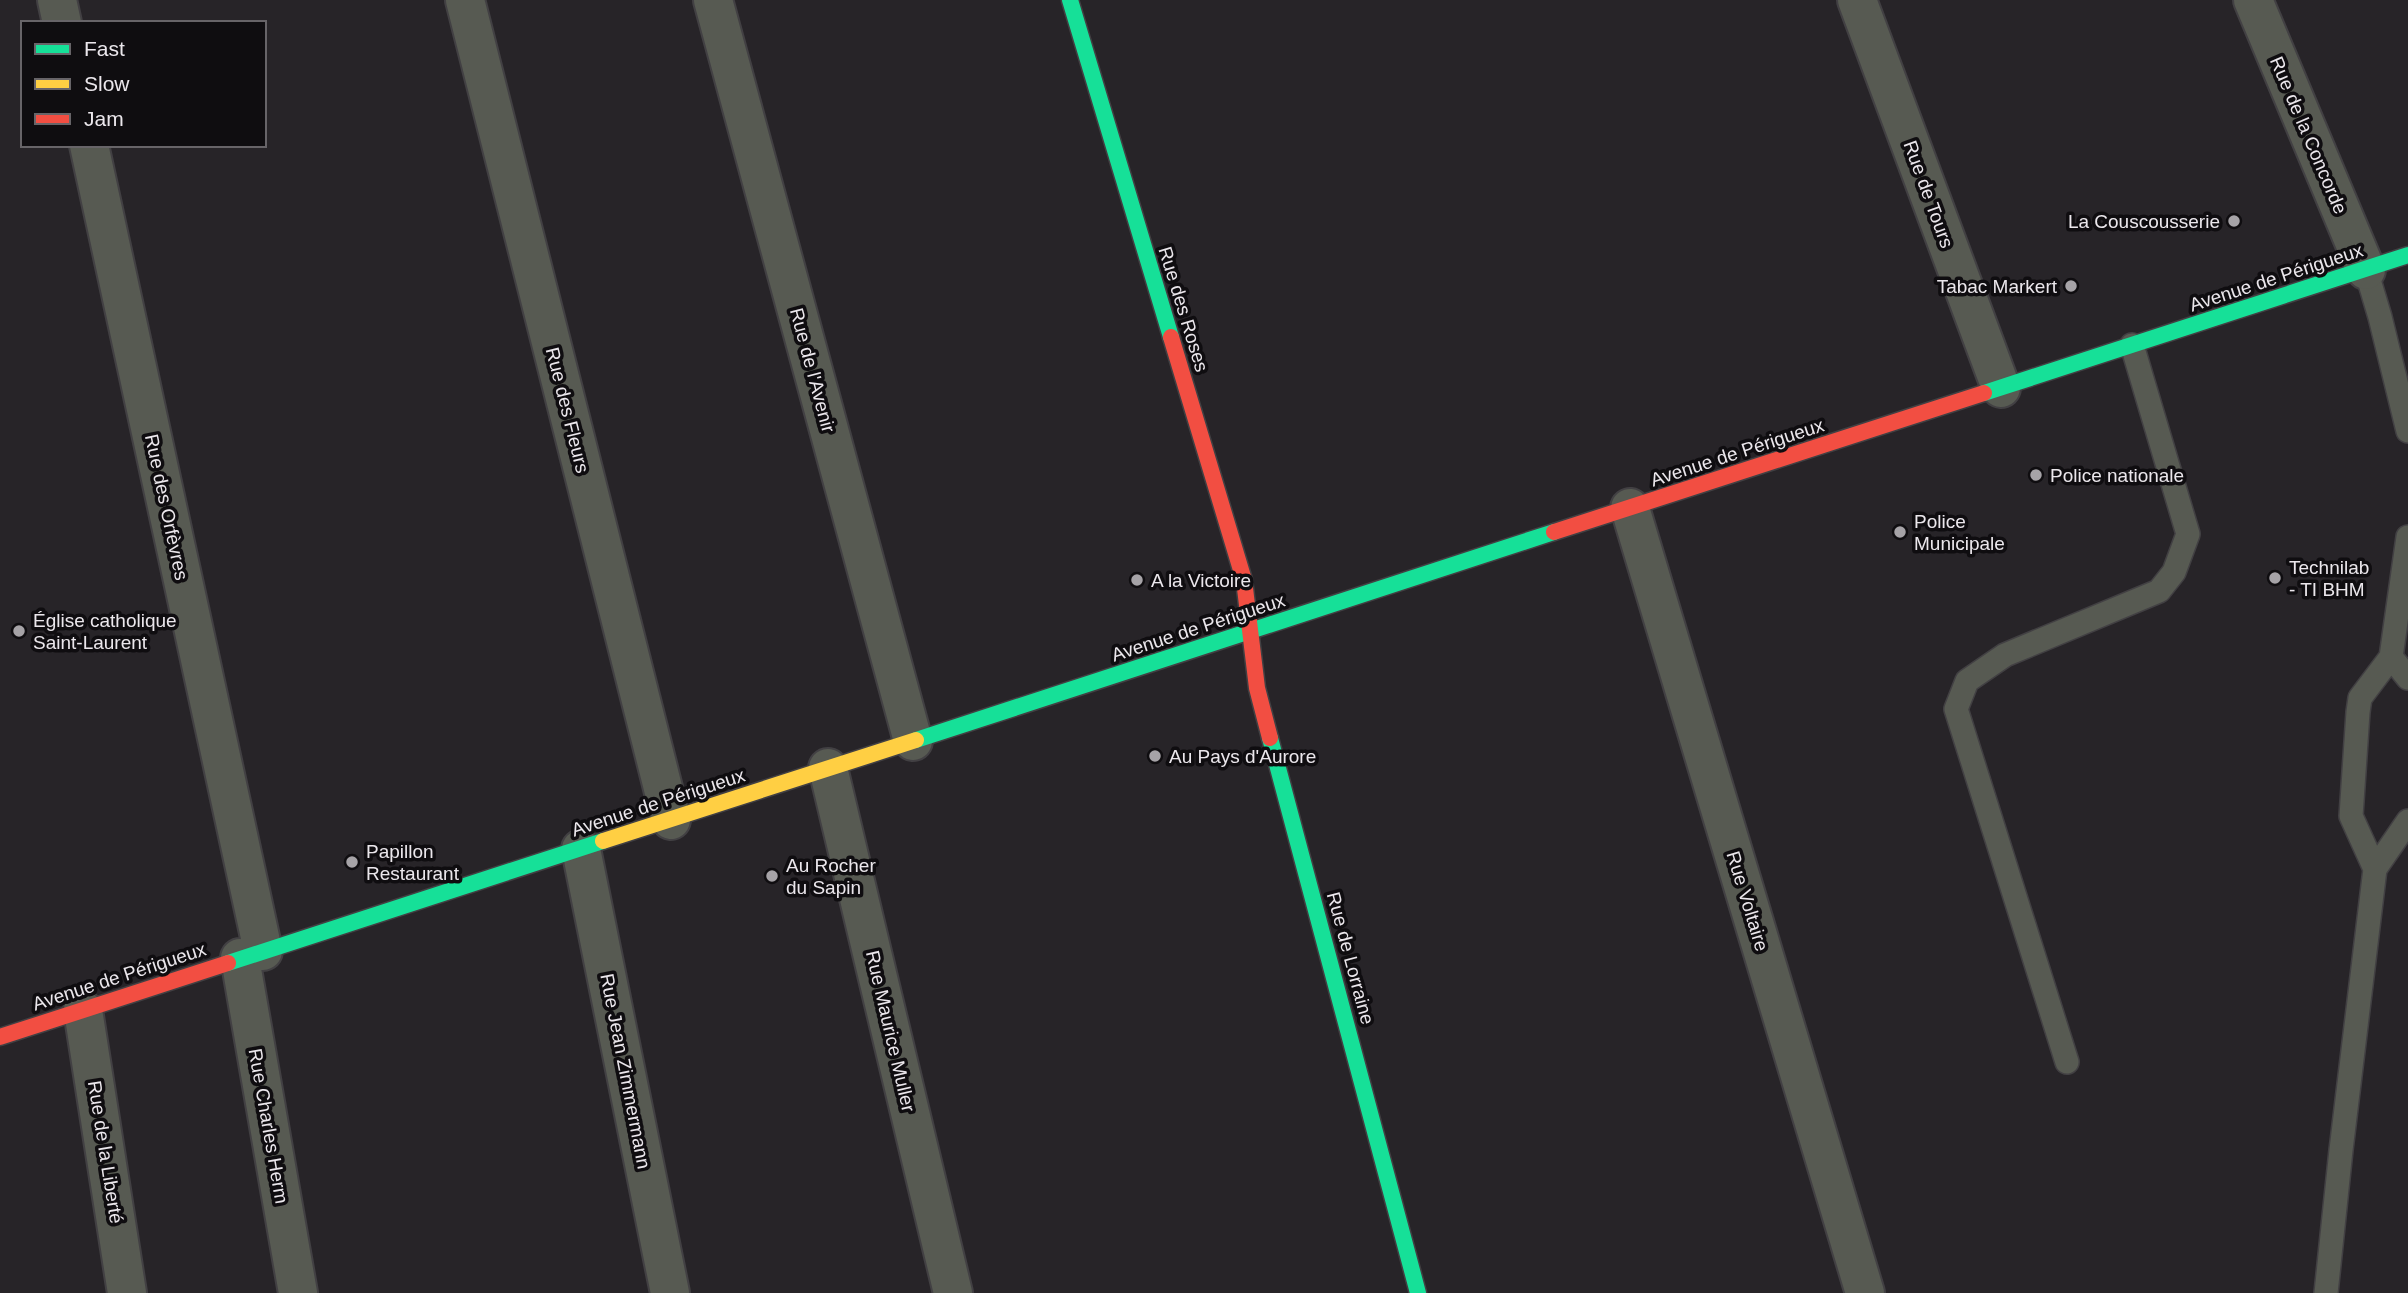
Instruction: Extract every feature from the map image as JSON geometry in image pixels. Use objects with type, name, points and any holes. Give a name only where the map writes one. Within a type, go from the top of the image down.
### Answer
[{"type":"street","points":[[57,0],[62,21]]},
{"type":"street","name":"Rue des Fleurs","points":[[465,0],[671,820]]},
{"type":"street","name":"Rue de l'Avenir","points":[[713,0],[913,741]]},
{"type":"street","name":"Rue des Roses","points":[[1070,0],[1244,580],[1250,632]]},
{"type":"street","name":"Rue de Tours","points":[[1857,0],[2001,388]]},
{"type":"street","name":"Rue de la Concorde","points":[[2253,0],[2366,270]]},
{"type":"street","name":"Rue des Orfèvres","points":[[89,147],[252,955]]},
{"type":"street","name":"Avenue de Périgueux","points":[[0,1037],[2408,255]]},
{"type":"street","name":"Rue Voltaire","points":[[1630,508],[1865,1293]]},
{"type":"street","name":"Rue de Lorraine","points":[[1250,632],[1257,688],[1418,1293]]},
{"type":"street","name":"Rue Maurice Muller","points":[[828,768],[953,1293]]},
{"type":"street","name":"Rue Jean Zimmermann","points":[[581,849],[670,1293]]},
{"type":"street","name":"Rue Charles Herm","points":[[252,955],[298,1293]]},
{"type":"street","name":"Rue de la Liberté","points":[[83,1010],[127,1293]]},
{"type":"lane","points":[[2366,270],[2408,431]]},
{"type":"lane","points":[[2067,1062],[1956,709],[1967,681],[2005,654],[2159,591],[2175,572],[2188,534],[2132,345]]},
{"type":"lane","points":[[2375,869],[2351,816],[2360,698],[2391,657],[2408,537]]},
{"type":"lane","points":[[2391,657],[2408,678]]},
{"type":"lane","points":[[2326,1293],[2375,869],[2408,821]]},
{"type":"traffic: fast","points":[[1070,0],[1171,337]]},
{"type":"traffic: fast","points":[[1984,393],[2408,255]]},
{"type":"traffic: fast","points":[[916,740],[1554,532]]},
{"type":"traffic: fast","points":[[1270,738],[1418,1293]]},
{"type":"traffic: fast","points":[[228,963],[603,841]]},
{"type":"traffic: slow","points":[[603,841],[916,740]]},
{"type":"traffic: jam","points":[[1171,337],[1244,580],[1257,688],[1270,738]]},
{"type":"traffic: jam","points":[[1554,532],[1984,393]]},
{"type":"traffic: jam","points":[[0,1037],[228,963]]},
{"type":"place","name":"La Couscousserie","points":[[2234,221]]},
{"type":"place","name":"Tabac Markert","points":[[2071,286]]},
{"type":"place","name":"Police nationale","points":[[2036,475]]},
{"type":"place","name":"Police Municipale","points":[[1900,532]]},
{"type":"place","name":"Technilab - TI BHM","points":[[2275,578]]},
{"type":"place","name":"A la Victoire","points":[[1137,580]]},
{"type":"place","name":"Église catholique Saint-Laurent","points":[[19,631]]},
{"type":"place","name":"Au Pays d'Aurore","points":[[1155,756]]},
{"type":"place","name":"Papillon Restaurant","points":[[352,862]]},
{"type":"place","name":"Au Rocher du Sapin","points":[[772,876]]}]
